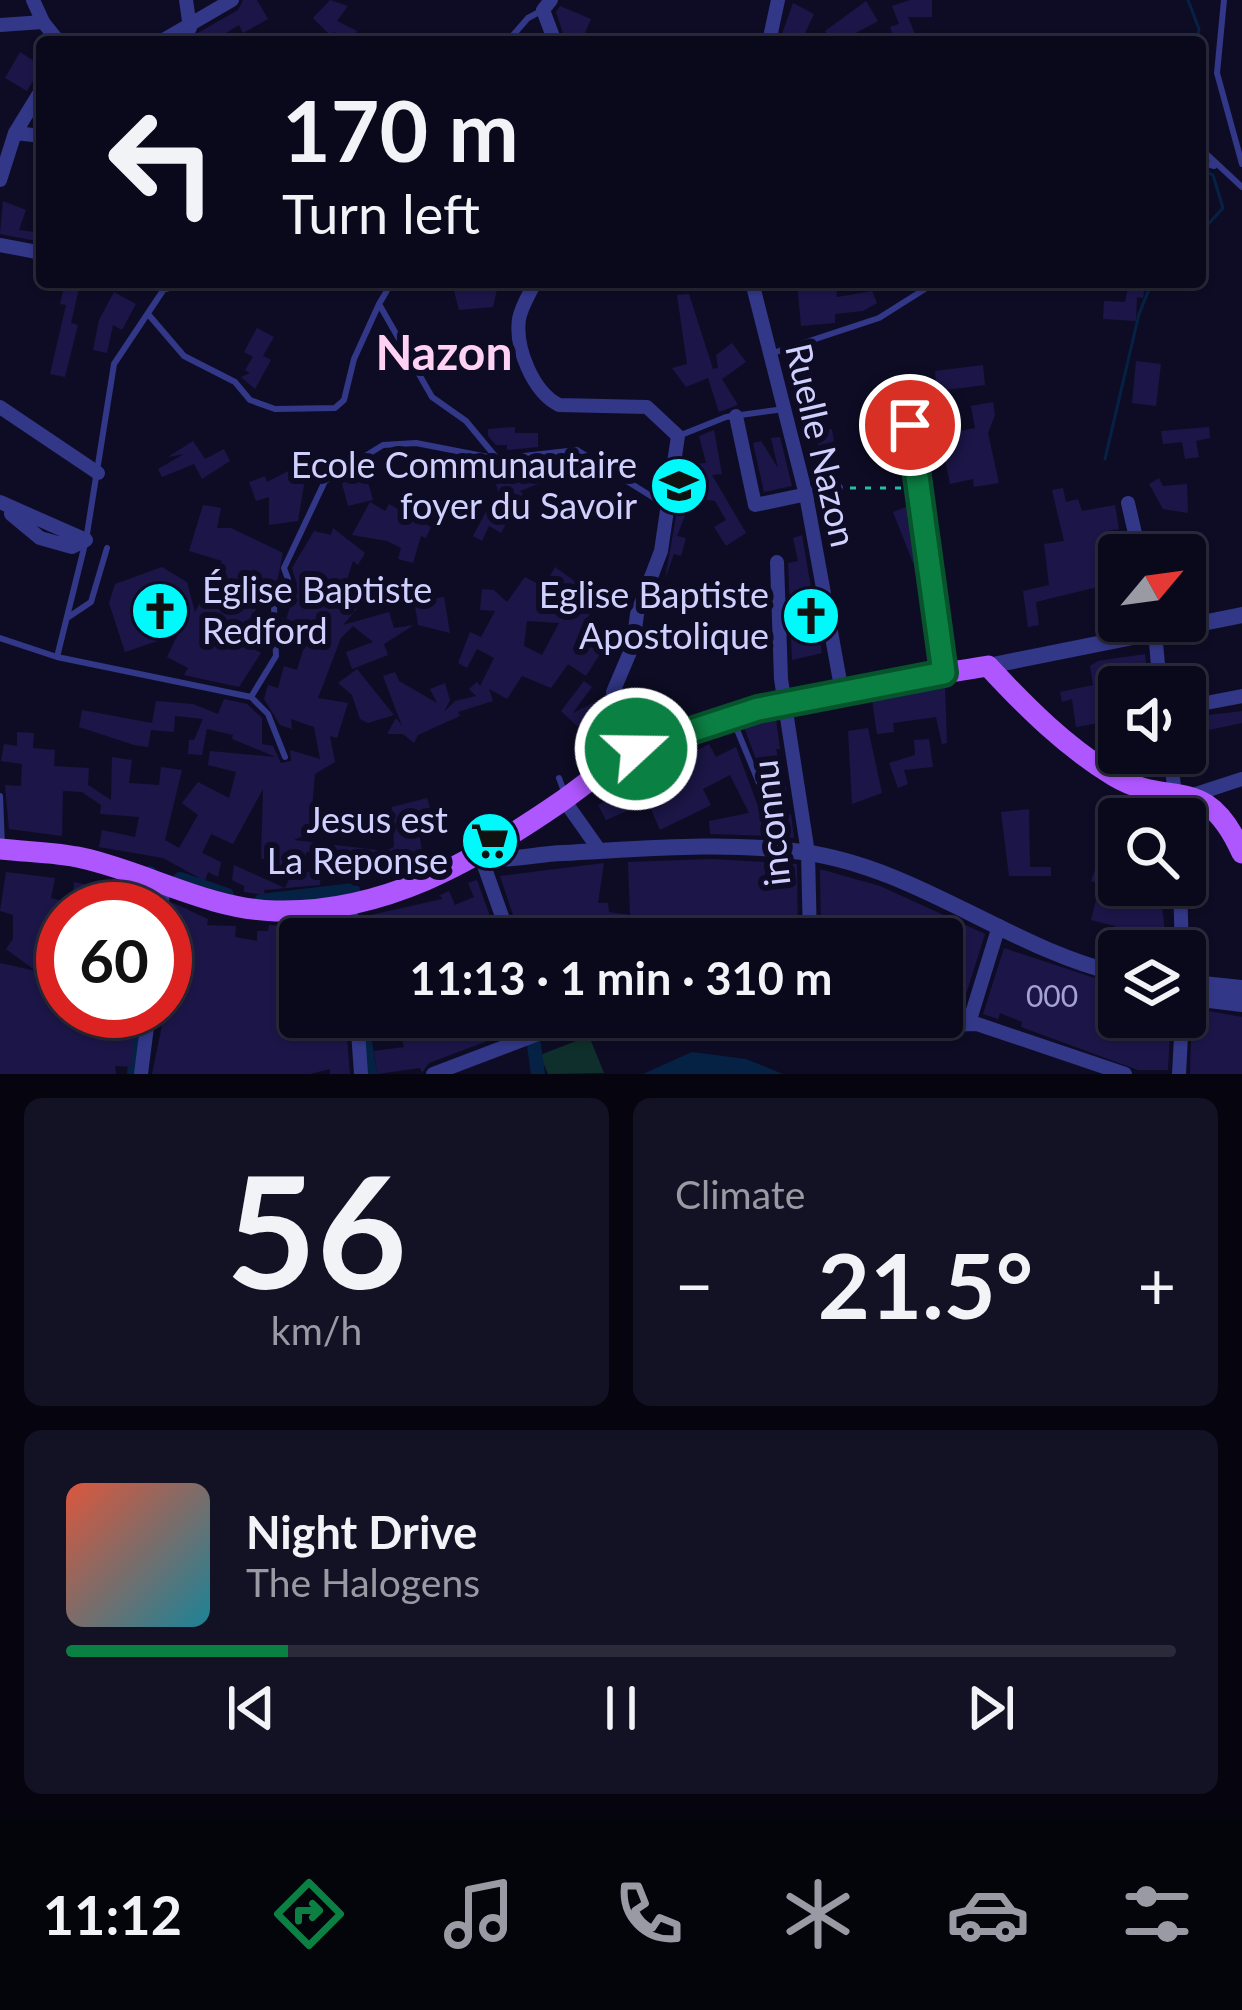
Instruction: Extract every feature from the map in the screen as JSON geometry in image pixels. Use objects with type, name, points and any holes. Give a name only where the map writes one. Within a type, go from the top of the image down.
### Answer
[{"type":"main road","points":[[192,893],[230,905],[275,911],[350,904],[420,884],[481,857],[595,768],[636,749],[758,709],[988,666],[1076,750],[1120,780],[1183,794],[1221,816],[1242,853]]},
{"type":"main road","points":[[1,849],[81,857],[158,882]]},
{"type":"street","points":[[33,0],[54,36]]},
{"type":"street","points":[[186,0],[190,28]]},
{"type":"street","points":[[173,36],[232,0]]},
{"type":"street","points":[[770,36],[778,0]]},
{"type":"street","points":[[547,5],[554,36]]},
{"type":"street","points":[[0,25],[44,22]]},
{"type":"street","points":[[1,171],[15,133],[36,99]]},
{"type":"street","points":[[15,133],[36,135]]},
{"type":"street","points":[[0,244],[36,252]]},
{"type":"street","points":[[532,288],[519,318],[520,341],[532,376],[548,398],[559,406],[647,407],[678,436],[661,551],[637,614],[633,645],[613,692],[636,749]]},
{"type":"street","name":"Ruelle Nazon","points":[[753,288],[806,495],[842,692]]},
{"type":"street","points":[[0,407],[98,473]]},
{"type":"street","points":[[736,416],[754,505],[836,488]]},
{"type":"street","points":[[1128,503],[1135,534]]},
{"type":"street","points":[[6,508],[40,538],[72,547],[86,540]]},
{"type":"street","name":"inconnu","points":[[777,562],[778,642],[808,853],[810,918]]},
{"type":"street","points":[[1206,620],[1242,615]]},
{"type":"street","points":[[988,666],[1098,640]]},
{"type":"street","points":[[1206,703],[1242,696]]},
{"type":"street","points":[[1177,774],[1182,798]]},
{"type":"street","points":[[1183,794],[1242,779]]},
{"type":"street","points":[[563,792],[600,851]]},
{"type":"street","points":[[503,918],[481,857],[504,861],[600,851],[779,850],[808,853],[909,883],[1098,966]]},
{"type":"street","points":[[350,904],[351,918]]},
{"type":"street","points":[[969,1024],[999,926]]},
{"type":"street","points":[[1206,984],[1242,988]]},
{"type":"street","points":[[1206,1000],[1242,1004]]},
{"type":"street","points":[[963,1024],[1125,1074]]},
{"type":"street","points":[[141,1074],[145,1038]]},
{"type":"street","points":[[358,1038],[361,1074]]},
{"type":"street","points":[[433,1074],[510,1038]]},
{"type":"street","points":[[1179,1074],[1181,1038]]},
{"type":"lane","points":[[1224,0],[1217,74],[1242,164]]},
{"type":"lane","points":[[512,36],[547,5]]},
{"type":"lane","points":[[1206,154],[1239,184]]},
{"type":"lane","points":[[1206,165],[1239,184]]},
{"type":"lane","points":[[57,657],[86,540],[114,364],[160,288]]},
{"type":"lane","points":[[148,313],[184,356],[235,382],[250,400],[275,409],[335,407],[344,400],[353,359],[388,288]]},
{"type":"lane","points":[[768,355],[879,318],[926,288]]},
{"type":"lane","points":[[379,304],[433,397],[466,422],[498,459]]},
{"type":"lane","points":[[678,436],[736,416],[785,409]]},
{"type":"lane","points":[[944,673],[910,425],[950,417]]},
{"type":"lane","points":[[251,697],[276,656],[274,607],[288,579],[284,568],[325,481],[383,445],[416,443],[498,459],[577,450],[670,508]]},
{"type":"lane","points":[[67,618],[91,602],[106,548]]},
{"type":"lane","points":[[0,638],[57,657],[251,697],[268,714],[285,758]]},
{"type":"lane","points":[[732,716],[773,817],[779,850]]},
{"type":"lane","points":[[0,796],[1,849]]},
{"type":"path","points":[[836,488],[920,488]]},
{"type":"green space","points":[[590,1038],[604,1073],[548,1074],[540,1055]]},
{"type":"water","points":[[692,1052],[746,1059],[783,1074],[643,1074]]},
{"type":"building","points":[[243,0],[257,0],[268,19],[243,33],[239,25],[221,36],[192,36],[238,10]]},
{"type":"building","points":[[330,0],[348,6],[337,21],[357,31],[354,36],[334,32],[331,36],[313,18]]},
{"type":"building","points":[[932,0],[932,17],[908,17],[916,36],[894,36],[890,27],[899,24],[892,6]]},
{"type":"building","points":[[866,1],[878,21],[855,36],[828,36],[825,31]]},
{"type":"building","points":[[793,3],[814,14],[804,36],[782,34]]},
{"type":"building","points":[[560,6],[591,19],[584,36],[564,36],[556,12]]},
{"type":"building","points":[[20,52],[36,62],[36,76],[27,91],[5,78]]},
{"type":"building","points":[[3,201],[26,210],[19,230],[36,232],[36,241],[0,234]]},
{"type":"building","points":[[64,288],[79,288],[71,323],[78,325],[65,377],[50,374],[66,305],[60,304]]},
{"type":"building","points":[[497,288],[493,307],[459,310],[454,291]]},
{"type":"building","points":[[798,288],[836,288],[837,297],[872,291],[877,303],[863,311],[835,314],[835,323],[801,326]]},
{"type":"building","points":[[1128,288],[1145,288],[1143,298],[1137,297],[1136,321],[1103,319],[1104,301],[1125,302]]},
{"type":"building","points":[[114,292],[136,304],[122,330],[113,325],[107,353],[93,350],[99,320]]},
{"type":"building","points":[[689,294],[713,369],[718,368],[716,355],[732,343],[746,362],[722,379],[738,405],[719,412],[708,378],[686,387],[672,368],[687,364],[677,295]]},
{"type":"building","points":[[257,328],[274,337],[263,356],[271,360],[255,389],[241,377],[250,373],[245,370],[253,357],[244,352]]},
{"type":"building","points":[[1136,361],[1161,364],[1156,406],[1132,403]]},
{"type":"building","points":[[812,363],[825,430],[832,429],[839,477],[814,481],[812,472],[824,469],[820,451],[809,417],[798,419],[786,369]]},
{"type":"building","points":[[983,365],[985,385],[937,391],[935,371]]},
{"type":"building","points":[[993,402],[995,415],[988,433],[999,483],[974,487],[973,479],[950,484],[940,435],[975,428],[971,406]]},
{"type":"building","points":[[515,427],[515,433],[538,433],[538,447],[507,450],[507,445],[496,445],[488,436],[488,429]]},
{"type":"building","points":[[1209,427],[1210,438],[1196,441],[1199,457],[1185,459],[1182,442],[1163,444],[1161,431]]},
{"type":"building","points":[[714,430],[722,474],[712,475],[746,533],[726,546],[714,527],[726,520],[715,501],[692,498],[677,536],[686,538],[681,556],[674,554],[665,579],[683,477],[693,477],[692,464],[706,463],[699,436]]},
{"type":"building","points":[[780,437],[792,486],[764,492],[753,443],[761,441],[778,468],[771,438]]},
{"type":"building","points":[[193,441],[205,459],[224,449],[230,461],[202,479],[194,464],[162,477],[158,469],[184,454],[168,457]]},
{"type":"building","points":[[456,458],[518,464],[518,472],[575,458],[584,466],[520,491],[525,497],[513,499],[527,506],[518,525],[508,520],[501,533],[489,526],[482,541],[473,536],[489,506],[501,499],[492,473],[481,477],[481,485],[473,465],[460,469]]},
{"type":"building","points":[[296,467],[304,485],[298,521],[269,525],[269,497],[256,501],[249,482],[265,476],[267,482]]},
{"type":"building","points":[[365,472],[373,500],[348,506],[341,480]]},
{"type":"building","points":[[1159,478],[1163,486],[1187,484],[1188,513],[1163,509],[1149,484]]},
{"type":"building","points":[[1063,488],[1066,502],[1078,499],[1082,511],[1115,505],[1119,529],[1098,534],[1098,587],[1036,602],[1039,625],[1028,627],[1023,591],[1049,585],[1044,544],[1064,541],[1052,490]]},
{"type":"building","points":[[841,498],[842,505],[833,511],[849,544],[827,548],[827,514],[821,515],[819,503]]},
{"type":"building","points":[[370,502],[385,511],[389,504],[431,527],[426,538],[421,536],[413,563],[398,559],[401,548],[387,541],[352,535]]},
{"type":"building","points":[[913,504],[916,525],[909,528],[921,558],[913,563],[893,512]]},
{"type":"building","points":[[203,505],[221,508],[217,528],[231,528],[283,553],[276,587],[271,596],[266,593],[237,640],[261,653],[239,687],[184,675],[188,668],[167,657],[178,634],[125,652],[109,603],[115,584],[162,567],[187,582],[195,612],[222,561],[189,551]]},
{"type":"building","points":[[333,528],[365,553],[358,565],[353,561],[346,583],[356,587],[351,601],[368,596],[343,625],[389,612],[394,628],[414,625],[384,644],[388,655],[352,669],[346,652],[373,642],[353,626],[341,638],[318,698],[348,703],[337,738],[330,736],[335,762],[315,774],[311,821],[324,809],[336,821],[294,840],[385,851],[394,847],[392,807],[427,798],[433,818],[417,823],[424,861],[348,876],[327,872],[328,854],[306,852],[305,872],[321,873],[320,885],[264,890],[265,895],[244,892],[244,886],[232,880],[234,865],[285,888],[292,873],[261,858],[263,789],[233,844],[211,834],[202,853],[221,862],[218,877],[208,872],[205,881],[163,858],[99,847],[102,830],[135,837],[139,817],[100,814],[101,805],[82,792],[63,791],[62,836],[9,829],[5,785],[21,786],[22,764],[1,761],[4,744],[17,746],[17,732],[34,733],[33,748],[55,750],[54,766],[89,768],[88,785],[111,800],[112,757],[132,760],[129,783],[159,785],[161,767],[182,770],[165,840],[179,848],[198,815],[182,803],[198,782],[229,798],[236,772],[208,765],[210,751],[276,757],[232,739],[233,735],[207,729],[202,755],[188,754],[189,740],[194,740],[203,719],[175,716],[174,732],[151,730],[148,747],[134,745],[79,727],[82,710],[152,723],[156,701],[193,704],[218,714],[224,699],[247,704],[262,718],[262,744],[273,746],[281,763],[291,761],[290,750],[320,759],[314,727],[291,719],[292,729],[280,725],[264,699],[268,685],[278,688],[284,666],[297,670],[304,647],[283,637],[282,618],[286,620],[297,584],[292,568],[314,531],[331,535]]},
{"type":"building","points":[[802,535],[822,653],[792,660],[788,563],[798,561],[793,538]]},
{"type":"building","points":[[555,567],[587,590],[581,601],[593,608],[582,628],[607,643],[586,676],[568,664],[551,688],[522,676],[507,699],[489,689],[493,701],[458,712],[460,716],[418,735],[414,743],[403,734],[387,734],[396,718],[402,726],[383,676],[395,672],[399,681],[437,703],[430,689],[445,683],[450,700],[444,712],[455,701],[476,696],[469,689],[477,682],[480,686],[494,658],[477,649],[467,668],[458,663],[470,632],[481,637],[495,611],[480,610],[482,589],[494,590],[507,602],[525,577],[544,587]],"holes":[[[527,621],[559,623],[542,655],[524,646]]]},
{"type":"building","points":[[427,591],[429,599],[444,597],[450,633],[418,625],[413,593]]},
{"type":"building","points":[[1145,654],[1146,666],[1098,666],[1098,723],[1076,727],[1072,699],[1062,702],[1060,692],[1093,685],[1090,666]]},
{"type":"building","points":[[357,669],[394,715],[368,723],[360,719],[352,695],[338,683]]},
{"type":"building","points":[[584,681],[592,687],[573,713],[600,699],[619,736],[607,742],[594,717],[578,727],[561,711]]},
{"type":"building","points":[[945,688],[947,743],[942,744],[936,717],[893,723],[894,732],[877,734],[872,700]]},
{"type":"building","points":[[1242,711],[1242,723],[1206,731],[1206,715]]},
{"type":"building","points":[[776,719],[780,749],[776,749],[787,792],[775,794],[781,816],[791,814],[794,838],[785,837],[744,727]]},
{"type":"building","points":[[868,728],[882,793],[852,804],[848,731]]},
{"type":"building","points":[[929,739],[933,767],[904,770],[908,784],[898,788],[889,763],[915,755],[914,740]]},
{"type":"building","points":[[709,744],[716,757],[736,747],[769,836],[710,834],[709,821],[749,813],[730,775],[703,789],[711,805],[660,830],[648,802],[606,820],[598,805],[638,782],[644,794],[679,780],[671,764]]},
{"type":"building","points":[[1029,809],[1030,867],[1051,867],[1051,876],[1009,876],[1001,812]]},
{"type":"building","points":[[712,859],[797,864],[798,918],[514,918],[500,876],[604,863],[598,903],[608,903],[609,912],[630,915],[628,862]]},
{"type":"building","points":[[820,869],[880,886],[950,918],[821,918]]},
{"type":"building","points":[[6,872],[55,878],[54,882],[36,882],[36,971],[6,949],[13,939],[13,915],[0,911]]},
{"type":"building","points":[[477,880],[491,918],[362,918],[442,899],[440,895],[449,891],[455,905],[474,897],[468,883]]},
{"type":"building","points":[[1098,892],[1098,906],[1162,906],[1165,930],[1115,930],[1091,920]]},
{"type":"building","points":[[192,912],[208,919],[207,925],[236,926],[235,937],[257,941],[257,931],[279,925],[279,1038],[347,1038],[350,1074],[330,1074],[330,1069],[310,1074],[152,1074],[159,1038],[192,1038]]},
{"type":"building","points":[[963,924],[985,934],[963,1004]]},
{"type":"building","points":[[1004,948],[1098,979],[1098,1038],[1170,1038],[1168,1070],[1138,1070],[1021,1027],[1022,1022],[1000,1013],[998,1019],[983,1014]]},
{"type":"building","points":[[0,963],[36,971],[36,1038],[135,1038],[131,1067],[115,1066],[116,1074],[0,1074]]},
{"type":"building","points":[[1206,1011],[1242,1017],[1242,1074],[1190,1074],[1191,1038],[1206,1038]]},
{"type":"building","points":[[402,1038],[495,1038],[429,1063],[422,1073],[420,1068],[377,1074],[374,1051],[404,1047]]},
{"type":"waterway","points":[[1188,0],[1198,36]]},
{"type":"waterway","points":[[1206,172],[1213,175],[1223,208],[1206,226]]},
{"type":"waterway","points":[[1105,459],[1139,314],[1150,288]]},
{"type":"waterway","points":[[150,873],[150,882]]},
{"type":"waterway","points":[[180,879],[227,895]]},
{"type":"waterway","points":[[261,901],[353,890],[355,906]]},
{"type":"waterway","points":[[134,1074],[137,1038]]},
{"type":"waterway","points":[[364,1038],[370,1074]]},
{"type":"waterway","points":[[533,1038],[538,1074]]},
{"type":"place","name":"Ecole Communautaire foyer du Savoir","points":[[679,486]]},
{"type":"place","name":"Église Baptiste Redford","points":[[160,611]]},
{"type":"place","name":"Eglise Baptiste Apostolique","points":[[811,616]]},
{"type":"place","name":"Jesus est La Reponse","points":[[490,841]]},
{"type":"district","name":"Nazon","points":[[444,353]]},
{"type":"route","points":[[636,749],[758,709],[944,673],[910,425]]}]
